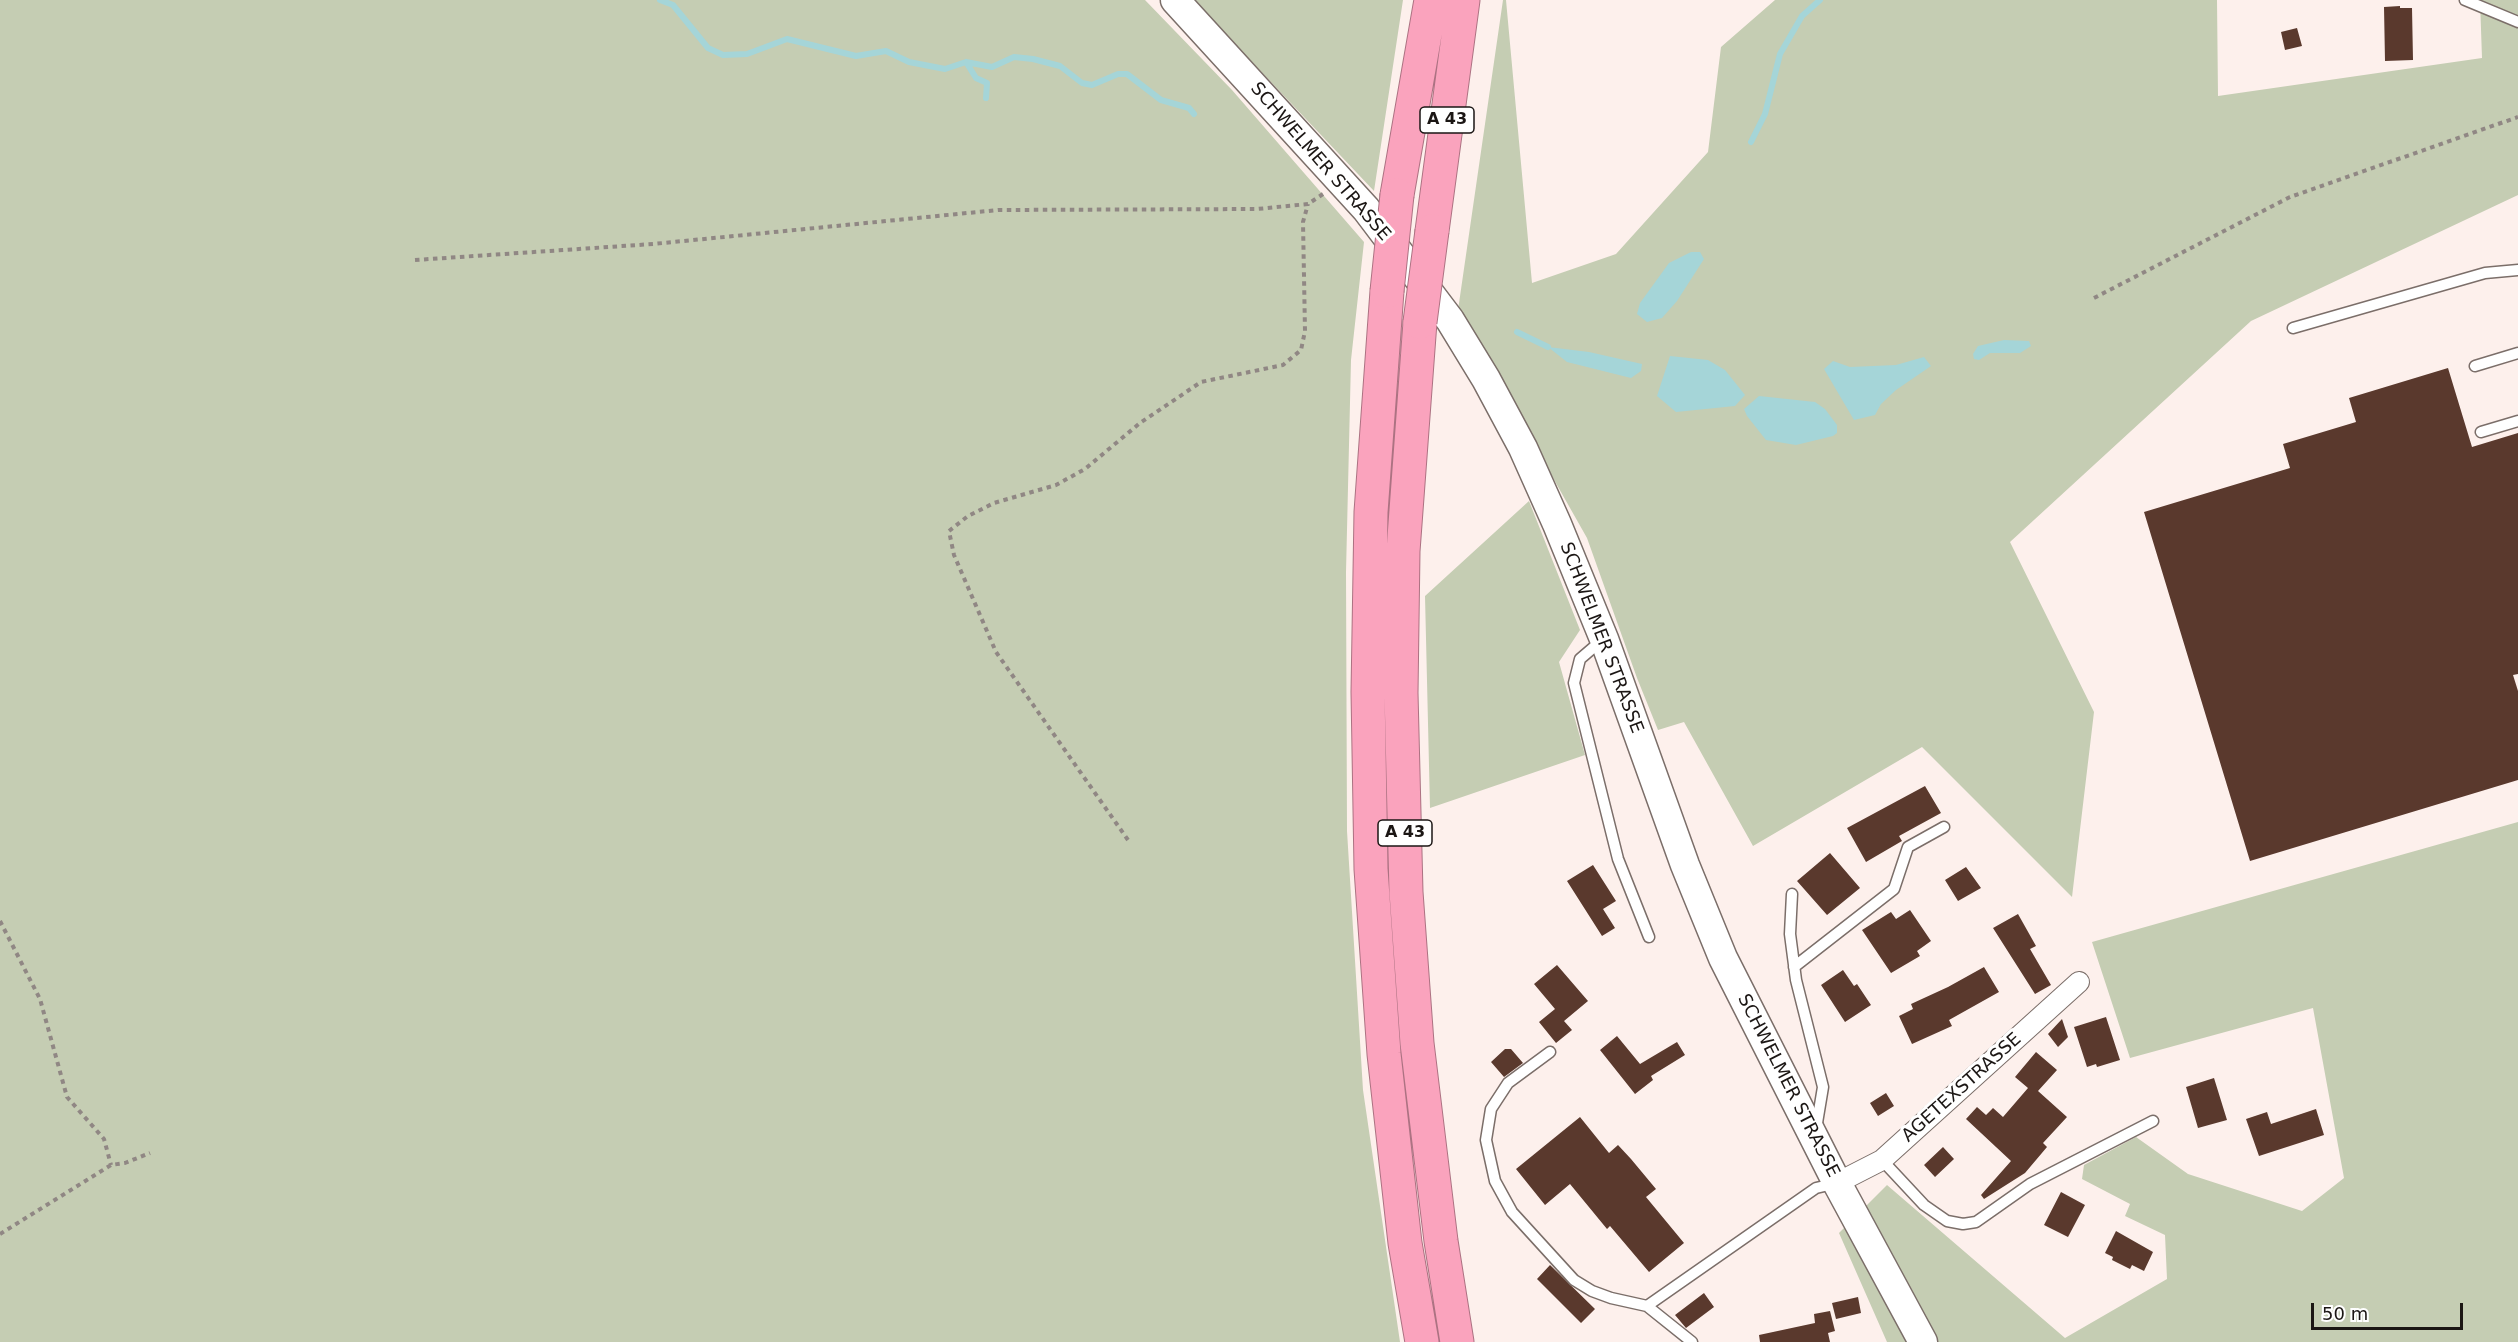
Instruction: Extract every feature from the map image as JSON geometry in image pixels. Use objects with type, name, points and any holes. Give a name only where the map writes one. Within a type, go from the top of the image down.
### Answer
[{"type":"highway","name":"A 43","points":[[1422,1342],[1405,1243],[1384,1054],[1371,870],[1368,692],[1371,512],[1387,291],[1397,195],[1431,0]]},
{"type":"highway","name":"A 43","points":[[1457,1342],[1441,1242],[1417,1043],[1406,892],[1401,693],[1403,563],[1420,322],[1463,0]]},
{"type":"main road","name":"SCHWELMER STRASSE","points":[[1175,0],[1366,209],[1450,320],[1486,379],[1523,448],[1604,639],[1681,854],[1723,958],[1837,1183],[1923,1342]]},
{"type":"street","name":"AGETEXSTRASSE","points":[[1837,1183],[1882,1160],[2079,982]]},
{"type":"lane","points":[[2465,0],[2518,22]]},
{"type":"lane","points":[[2294,327],[2485,273],[2518,270]]},
{"type":"lane","points":[[2475,366],[2518,353]]},
{"type":"lane","points":[[2481,432],[2518,421]]},
{"type":"lane","points":[[1604,639],[1580,659],[1574,683],[1618,859],[1649,937]]},
{"type":"lane","points":[[1794,967],[1894,889],[1908,847],[1944,827]]},
{"type":"lane","points":[[1792,894],[1790,934],[1794,967],[1807,1029],[1823,1087],[1814,1138]]},
{"type":"lane","points":[[1550,1052],[1508,1083],[1491,1109],[1486,1140],[1495,1181],[1512,1212],[1574,1280],[1611,1298],[1647,1306],[1692,1342]]},
{"type":"lane","points":[[1882,1160],[1924,1205],[1947,1221],[1963,1224],[1976,1222],[2030,1184],[2153,1121]]},
{"type":"lane","points":[[1647,1306],[1816,1188],[1837,1183]]},
{"type":"path","points":[[2094,298],[2290,197],[2518,117]]},
{"type":"path","points":[[415,260],[653,244],[998,210],[1257,209],[1308,204],[1341,182]]},
{"type":"path","points":[[1128,840],[996,652],[954,555],[949,531],[968,516],[994,503],[1056,485],[1085,469],[1140,423],[1201,382],[1283,365],[1301,350],[1305,332],[1303,222],[1308,204]]},
{"type":"path","points":[[0,921],[40,999],[67,1097],[104,1139],[111,1165]]},
{"type":"path","points":[[0,1234],[111,1165],[125,1163],[150,1153]]},
{"type":"green space","points":[[0,0],[1145,0],[1232,90],[1364,242],[1351,360],[1346,572],[1347,831],[1363,1090],[1400,1342],[0,1342]]},
{"type":"green space","points":[[1195,0],[1403,0],[1374,191],[1216,24]]},
{"type":"green space","points":[[1503,0],[1506,0],[1532,283],[1616,254],[1708,152],[1721,47],[1775,0],[2217,0],[2218,96],[2482,58],[2480,0],[2518,0],[2518,195],[2251,321],[2010,542],[2094,712],[2072,897],[1922,747],[1753,846],[1684,722],[1658,730],[1587,538],[1458,310]]},
{"type":"green space","points":[[1529,501],[1580,630],[1559,662],[1585,755],[1430,808],[1425,596]]},
{"type":"green space","points":[[2518,822],[2518,1342],[1887,1342],[1839,1233],[1887,1185],[2065,1338],[2167,1279],[2165,1235],[2125,1216],[2130,1204],[2082,1179],[2084,1165],[2136,1137],[2188,1174],[2302,1211],[2344,1178],[2313,1008],[2130,1058],[2092,942]]},
{"type":"water","points":[[1691,252],[1700,252],[1704,259],[1677,301],[1662,318],[1647,322],[1637,314],[1640,303],[1669,263]]},
{"type":"water","points":[[2004,340],[2029,341],[2031,346],[2020,353],[1990,353],[1979,360],[1974,359],[1973,354],[1978,346]]},
{"type":"water","points":[[1548,347],[1589,352],[1642,364],[1641,371],[1631,378],[1567,362]]},
{"type":"water","points":[[1670,356],[1708,360],[1725,370],[1745,395],[1735,406],[1676,412],[1657,396]]},
{"type":"water","points":[[1924,357],[1931,366],[1896,390],[1881,404],[1875,415],[1854,420],[1824,369],[1833,361],[1850,367],[1896,365]]},
{"type":"water","points":[[1759,396],[1815,402],[1825,409],[1837,425],[1837,433],[1796,445],[1766,440],[1744,409]]},
{"type":"building","points":[[2400,6],[2400,8],[2412,8],[2413,60],[2385,61],[2384,7]]},
{"type":"building","points":[[2297,28],[2302,46],[2285,50],[2281,32]]},
{"type":"building","points":[[2448,368],[2472,447],[2518,433],[2518,674],[2513,675],[2518,691],[2518,780],[2250,861],[2144,512],[2290,468],[2283,444],[2356,422],[2349,398]]},
{"type":"building","points":[[1925,786],[1941,813],[1899,836],[1902,841],[1866,862],[1847,828]]},
{"type":"building","points":[[1830,853],[1860,888],[1827,915],[1797,881]]},
{"type":"building","points":[[1593,865],[1616,901],[1603,909],[1615,928],[1602,936],[1567,881]]},
{"type":"building","points":[[1966,867],[1981,888],[1958,901],[1945,880]]},
{"type":"building","points":[[1910,910],[1931,941],[1917,951],[1920,956],[1891,973],[1862,930],[1891,912],[1896,919]]},
{"type":"building","points":[[2018,914],[2036,946],[2030,949],[2051,985],[2035,994],[1993,928]]},
{"type":"building","points":[[1557,965],[1588,1001],[1564,1021],[1572,1030],[1556,1043],[1539,1022],[1555,1009],[1534,984]]},
{"type":"building","points":[[1984,967],[1999,992],[1949,1020],[1952,1026],[1912,1044],[1899,1016],[1913,1009],[1911,1004]]},
{"type":"building","points":[[1843,970],[1854,986],[1857,984],[1871,1005],[1845,1022],[1821,985]]},
{"type":"building","points":[[2106,1017],[2120,1060],[2097,1067],[2096,1064],[2087,1067],[2074,1027]]},
{"type":"building","points":[[2062,1019],[2068,1037],[2058,1047],[2048,1034]]},
{"type":"building","points":[[1617,1036],[1640,1064],[1677,1042],[1685,1055],[1651,1076],[1653,1080],[1635,1094],[1600,1050]]},
{"type":"building","points":[[1505,1049],[1511,1049],[1523,1063],[1504,1077],[1491,1062]]},
{"type":"building","points":[[2036,1052],[2057,1070],[2038,1091],[2067,1117],[2043,1143],[2047,1147],[2025,1173],[1984,1199],[1981,1195],[2011,1161],[1966,1119],[1977,1107],[1986,1115],[1993,1108],[2003,1117],[2028,1088],[2015,1077]]},
{"type":"building","points":[[2214,1078],[2227,1120],[2198,1128],[2186,1087]]},
{"type":"building","points":[[1886,1093],[1894,1106],[1878,1116],[1870,1103]]},
{"type":"building","points":[[2316,1109],[2324,1135],[2259,1156],[2246,1119],[2267,1112],[2271,1124]]},
{"type":"building","points":[[1580,1117],[1609,1153],[1618,1145],[1656,1189],[1646,1197],[1684,1243],[1649,1272],[1610,1226],[1607,1229],[1570,1184],[1545,1205],[1516,1169]]},
{"type":"building","points":[[1943,1147],[1954,1159],[1935,1177],[1924,1165]]},
{"type":"building","points":[[2061,1192],[2085,1205],[2068,1237],[2044,1225]]},
{"type":"building","points":[[2116,1231],[2153,1252],[2144,1271],[2132,1265],[2130,1269],[2112,1260],[2113,1257],[2105,1253]]},
{"type":"building","points":[[1550,1265],[1595,1309],[1581,1323],[1537,1279]]},
{"type":"building","points":[[1704,1293],[1714,1307],[1686,1328],[1675,1315]]},
{"type":"building","points":[[1858,1297],[1861,1313],[1836,1319],[1832,1303]]},
{"type":"building","points":[[1830,1311],[1835,1331],[1828,1333],[1830,1342],[1760,1342],[1759,1335],[1815,1323],[1814,1314]]},
{"type":"waterway","points":[[660,0],[673,5],[708,48],[723,55],[747,54],[787,39],[856,56],[886,51],[909,62],[945,69],[966,62],[992,67],[1014,57],[1033,59],[1060,66],[1082,83],[1092,85],[1118,74],[1127,74],[1161,100],[1189,108],[1194,114]]},
{"type":"waterway","points":[[1751,142],[1765,114],[1780,54],[1802,16],[1820,0]]},
{"type":"waterway","points":[[966,62],[976,78],[987,83],[986,98]]},
{"type":"waterway","points":[[1517,332],[1548,347]]}]
